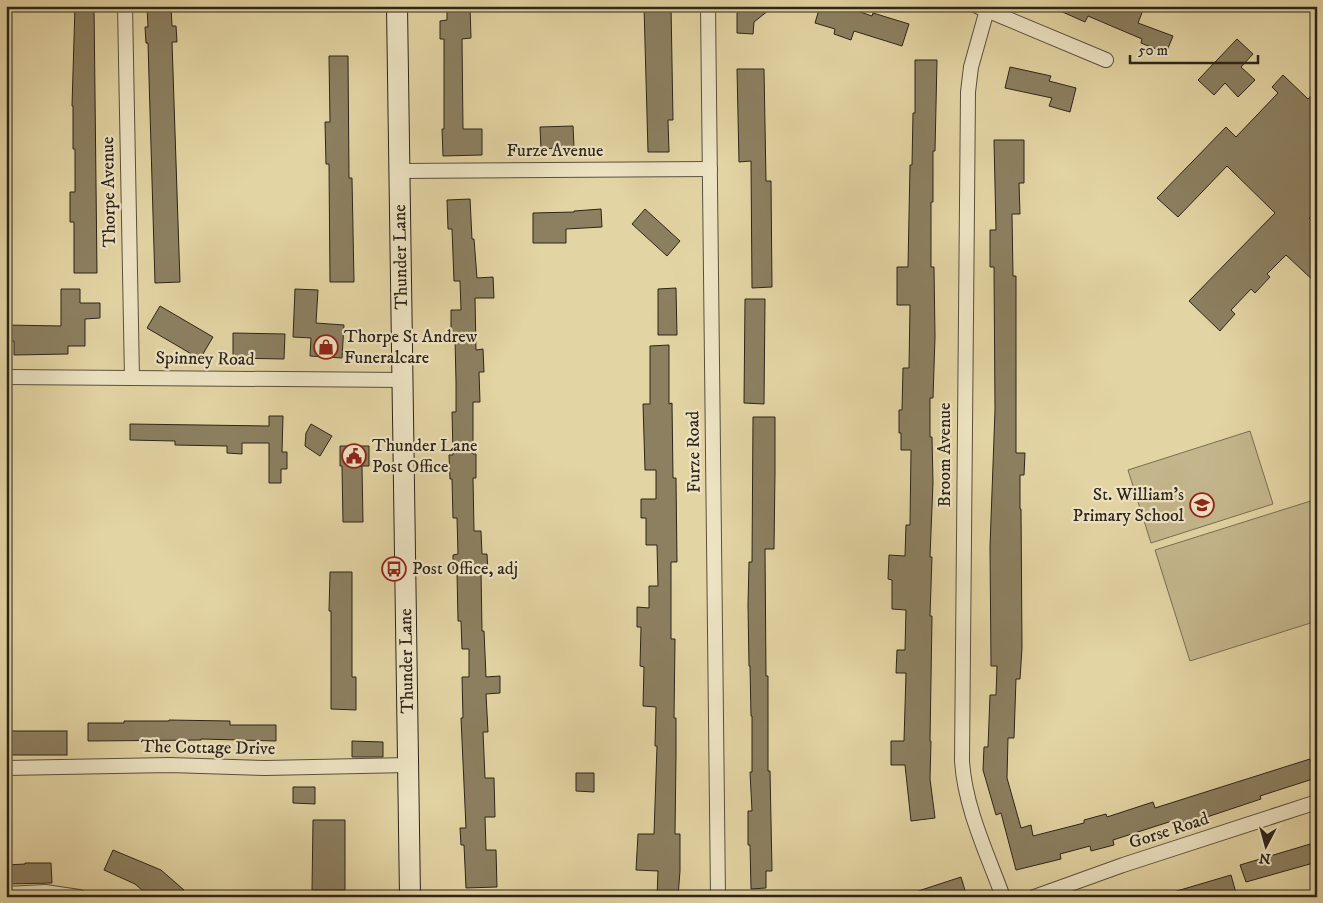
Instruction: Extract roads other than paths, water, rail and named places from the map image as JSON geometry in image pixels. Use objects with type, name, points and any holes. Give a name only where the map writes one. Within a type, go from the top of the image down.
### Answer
[{"type":"street","name":"Thorpe Avenue","points":[[125,6],[132,378]]},
{"type":"street","name":"Thunder Lane","points":[[397,6],[410,897]]},
{"type":"street","name":"Furze Road","points":[[708,6],[718,897]]},
{"type":"street","points":[[982,8],[1106,60]]},
{"type":"street","name":"Broom Avenue","points":[[982,8],[968,92],[962,761],[968,800],[1003,897]]},
{"type":"street","name":"Furze Avenue","points":[[399,171],[710,169]]},
{"type":"street","name":"Spinney Road","points":[[6,377],[403,380]]},
{"type":"street","name":"The Cottage Drive","points":[[6,768],[170,765],[266,768],[409,765]]},
{"type":"street","name":"Gorse Road","points":[[1034,897],[1123,865],[1317,802]]},
{"type":"street","points":[[6,894],[45,892],[78,897]]},
{"type":"place","name":"Thorpe St Andrew Funeralcare","points":[[326,347]]},
{"type":"place","name":"Thunder Lane Post Office","points":[[354,456]]},
{"type":"place","name":"St. William's Primary School","points":[[1202,505]]},
{"type":"place","name":"Post Office, adj","points":[[394,569]]}]
